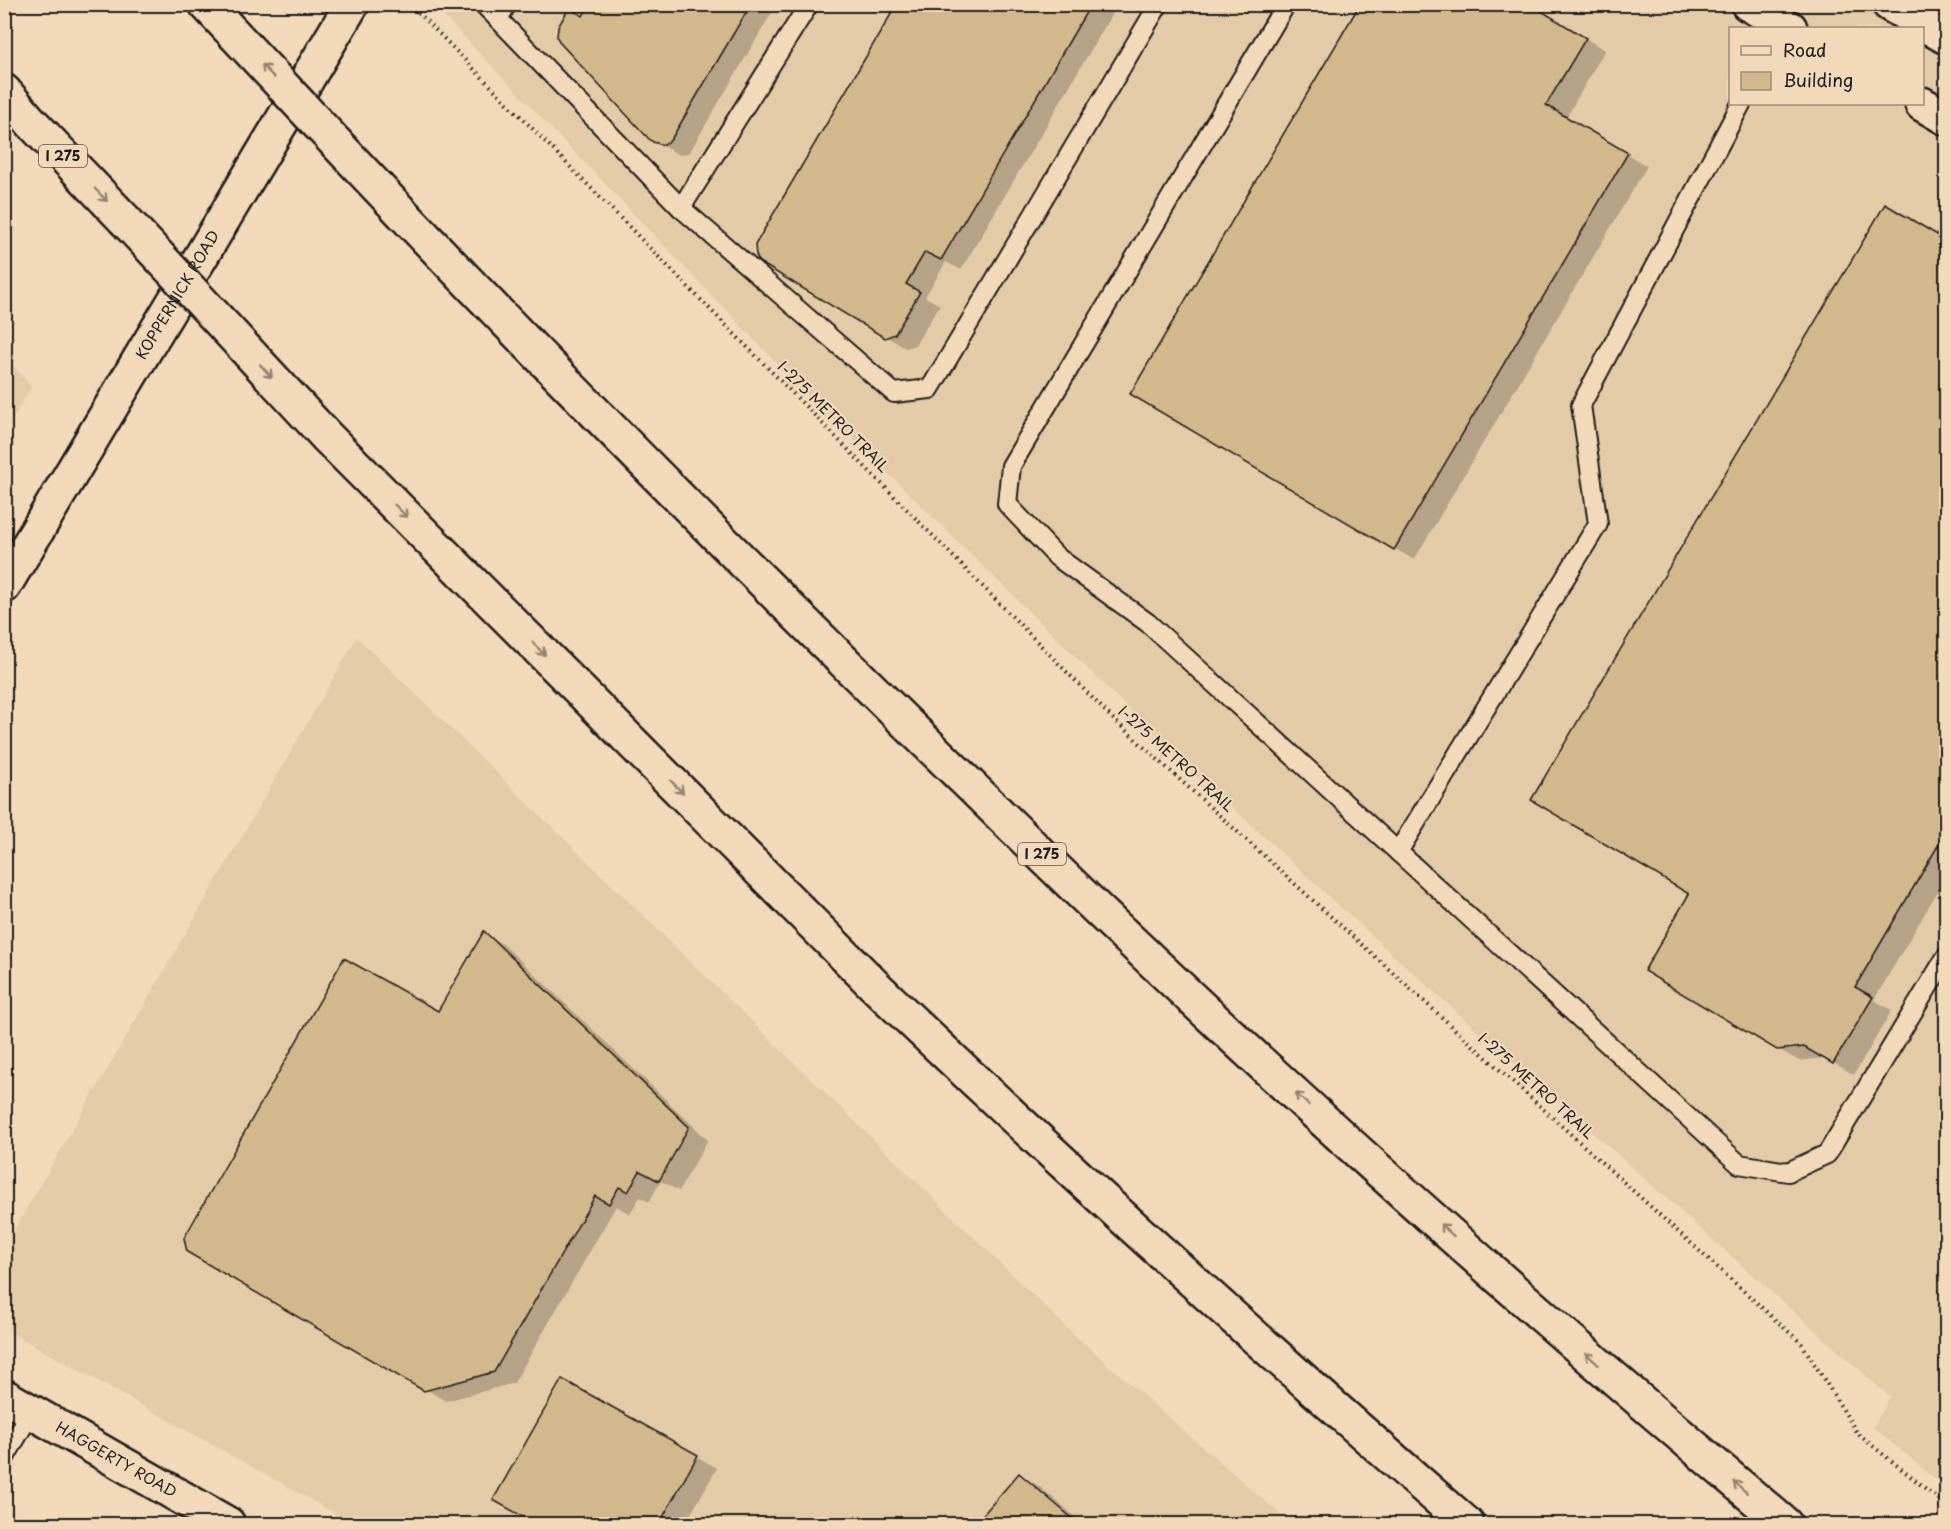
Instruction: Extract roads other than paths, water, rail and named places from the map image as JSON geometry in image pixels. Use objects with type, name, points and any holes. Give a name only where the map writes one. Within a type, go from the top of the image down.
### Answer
[{"type":"main road","name":"I 275","points":[[206,4],[469,284],[746,567],[1132,942],[1352,1146],[1653,1413],[1785,1524]]},
{"type":"main road","name":"KOPPERNICK ROAD","points":[[4,586],[352,4]]},
{"type":"main road","points":[[1748,4],[1787,22]]},
{"type":"main road","points":[[1889,4],[1947,37]]},
{"type":"main road","name":"I 275","points":[[4,91],[327,437],[873,984],[1177,1265],[1467,1524]]},
{"type":"main road","points":[[1924,105],[1947,118]]},
{"type":"main road","name":"HAGGERTY ROAD","points":[[18,1404],[228,1524]]},
{"type":"lane","points":[[483,4],[502,12],[681,208],[894,393],[930,388],[1159,4]]},
{"type":"lane","points":[[681,208],[809,4]]},
{"type":"lane","points":[[1286,4],[1011,466],[1007,504],[1057,557],[1148,623],[1739,1164],[1788,1172],[1827,1154],[1947,957]]},
{"type":"lane","points":[[1398,852],[1598,524],[1581,405],[1741,105]]},
{"type":"lane","points":[[4,1458],[18,1404]]}]
